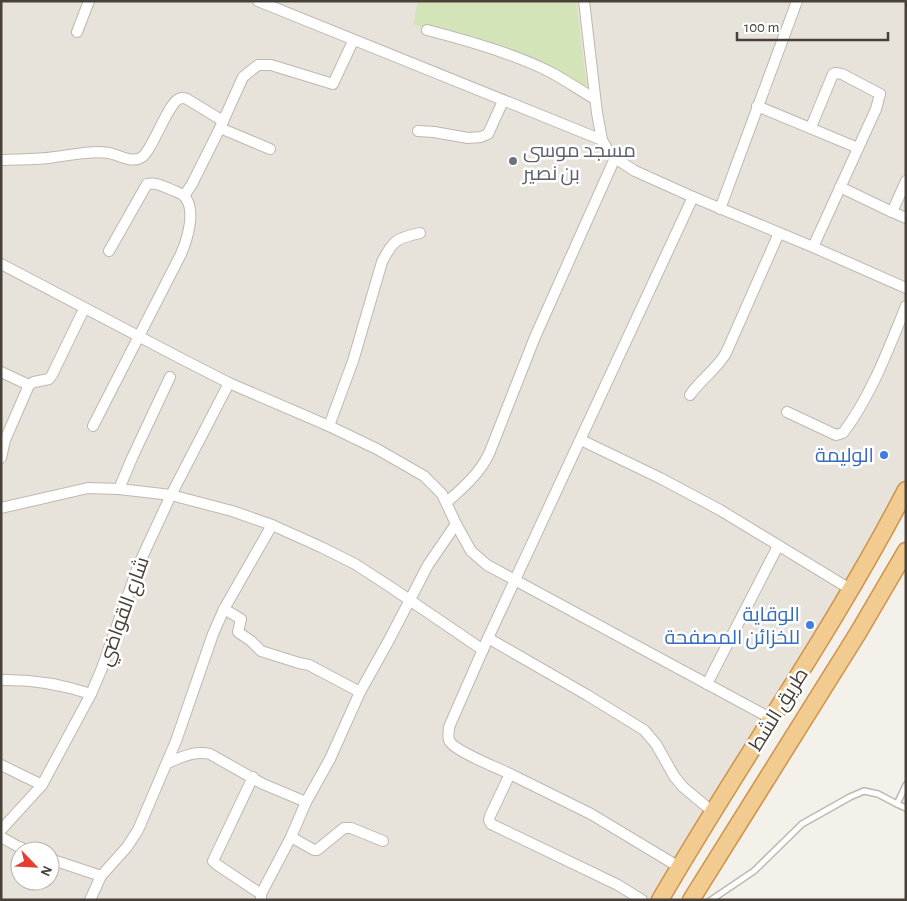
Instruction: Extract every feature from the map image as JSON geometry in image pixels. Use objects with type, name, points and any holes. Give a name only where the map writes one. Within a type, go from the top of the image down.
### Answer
[{"type":"highway","name":"طريق الشط","points":[[660,900],[850,590],[906,490]]},
{"type":"highway","name":"طريق الشط","points":[[691,900],[847,650],[906,551]]},
{"type":"street","points":[[77,32],[89,1]]},
{"type":"street","points":[[258,1],[602,140]]},
{"type":"street","points":[[584,1],[595,99],[602,140],[615,158],[635,171],[693,197],[906,288]]},
{"type":"street","points":[[720,209],[797,1]]},
{"type":"street","points":[[427,30],[454,37],[534,65],[553,73],[595,99]]},
{"type":"street","points":[[184,196],[192,184],[243,77],[258,64],[271,65],[333,84],[353,41]]},
{"type":"street","points":[[810,127],[833,74],[842,74],[880,94],[876,109],[813,247]]},
{"type":"street","points":[[1,160],[55,158],[84,152],[109,153],[132,160],[138,159],[146,152],[177,99],[181,98],[187,99],[221,125],[270,149]]},
{"type":"street","points":[[418,131],[468,138],[481,137],[488,134],[503,101]]},
{"type":"street","points":[[758,106],[858,148]]},
{"type":"street","points":[[447,502],[477,475],[490,454],[535,337],[615,158]]},
{"type":"street","points":[[892,212],[906,181]]},
{"type":"street","points":[[93,426],[185,243],[190,208],[184,196],[160,185],[147,184],[109,251]]},
{"type":"street","points":[[840,187],[906,218]]},
{"type":"street","points":[[679,867],[591,814],[456,748],[449,740],[449,727],[488,638],[693,197]]},
{"type":"street","points":[[329,426],[353,361],[374,286],[386,254],[390,247],[402,237],[420,233]]},
{"type":"street","points":[[690,395],[697,385],[720,364],[779,233]]},
{"type":"street","points":[[1,264],[229,383],[377,448],[436,485],[447,502],[465,542],[479,559],[516,581],[772,719]]},
{"type":"street","points":[[787,412],[836,435],[843,434],[874,381],[906,306]]},
{"type":"street","points":[[1,458],[5,440],[29,385],[49,379],[52,375],[84,309]]},
{"type":"street","points":[[1,372],[29,385]]},
{"type":"street","points":[[119,489],[170,377]]},
{"type":"street","name":"شارع القواضي","points":[[1,830],[42,785],[91,694],[139,564],[171,495],[229,383]]},
{"type":"street","points":[[581,440],[689,493],[850,590]]},
{"type":"street","points":[[1,508],[88,488],[119,489],[171,495],[232,511],[272,525],[354,564],[483,650]]},
{"type":"street","points":[[253,777],[213,861],[261,897],[306,802],[330,759],[360,692],[428,565],[456,524]]},
{"type":"street","points":[[90,900],[101,876],[136,835],[184,718],[207,648],[224,609],[272,525]]},
{"type":"street","points":[[707,684],[778,546]]},
{"type":"street","points":[[224,609],[241,619],[238,632],[251,640],[261,651],[299,663],[310,664],[360,692]]},
{"type":"street","points":[[488,638],[587,694],[644,730],[656,744],[674,776],[683,787],[713,812]]},
{"type":"street","points":[[1,680],[41,681],[91,694]]},
{"type":"street","points":[[166,763],[204,752],[221,759],[263,784],[306,802]]},
{"type":"street","points":[[1,764],[42,785]]},
{"type":"street","points":[[510,774],[490,816],[491,824],[618,885],[642,900]]},
{"type":"street","points":[[291,837],[317,850],[344,828],[352,828],[383,842]]},
{"type":"street","points":[[60,862],[101,876]]},
{"type":"lane","points":[[897,804],[906,785]]},
{"type":"lane","points":[[711,900],[754,871],[802,824],[850,796],[864,791],[878,794],[906,808]]},
{"type":"shaded area","points":[[1,1],[906,1],[906,490],[660,900],[1,900]]},
{"type":"green space","points":[[418,1],[576,1],[587,89],[470,42],[413,24]]},
{"type":"place","name":"مسجد موسى بن نصير","points":[[513,161]]},
{"type":"place","name":"الوليمة","points":[[884,455]]},
{"type":"place","name":"الوقاية للخزائن المصفحة","points":[[810,625]]}]
